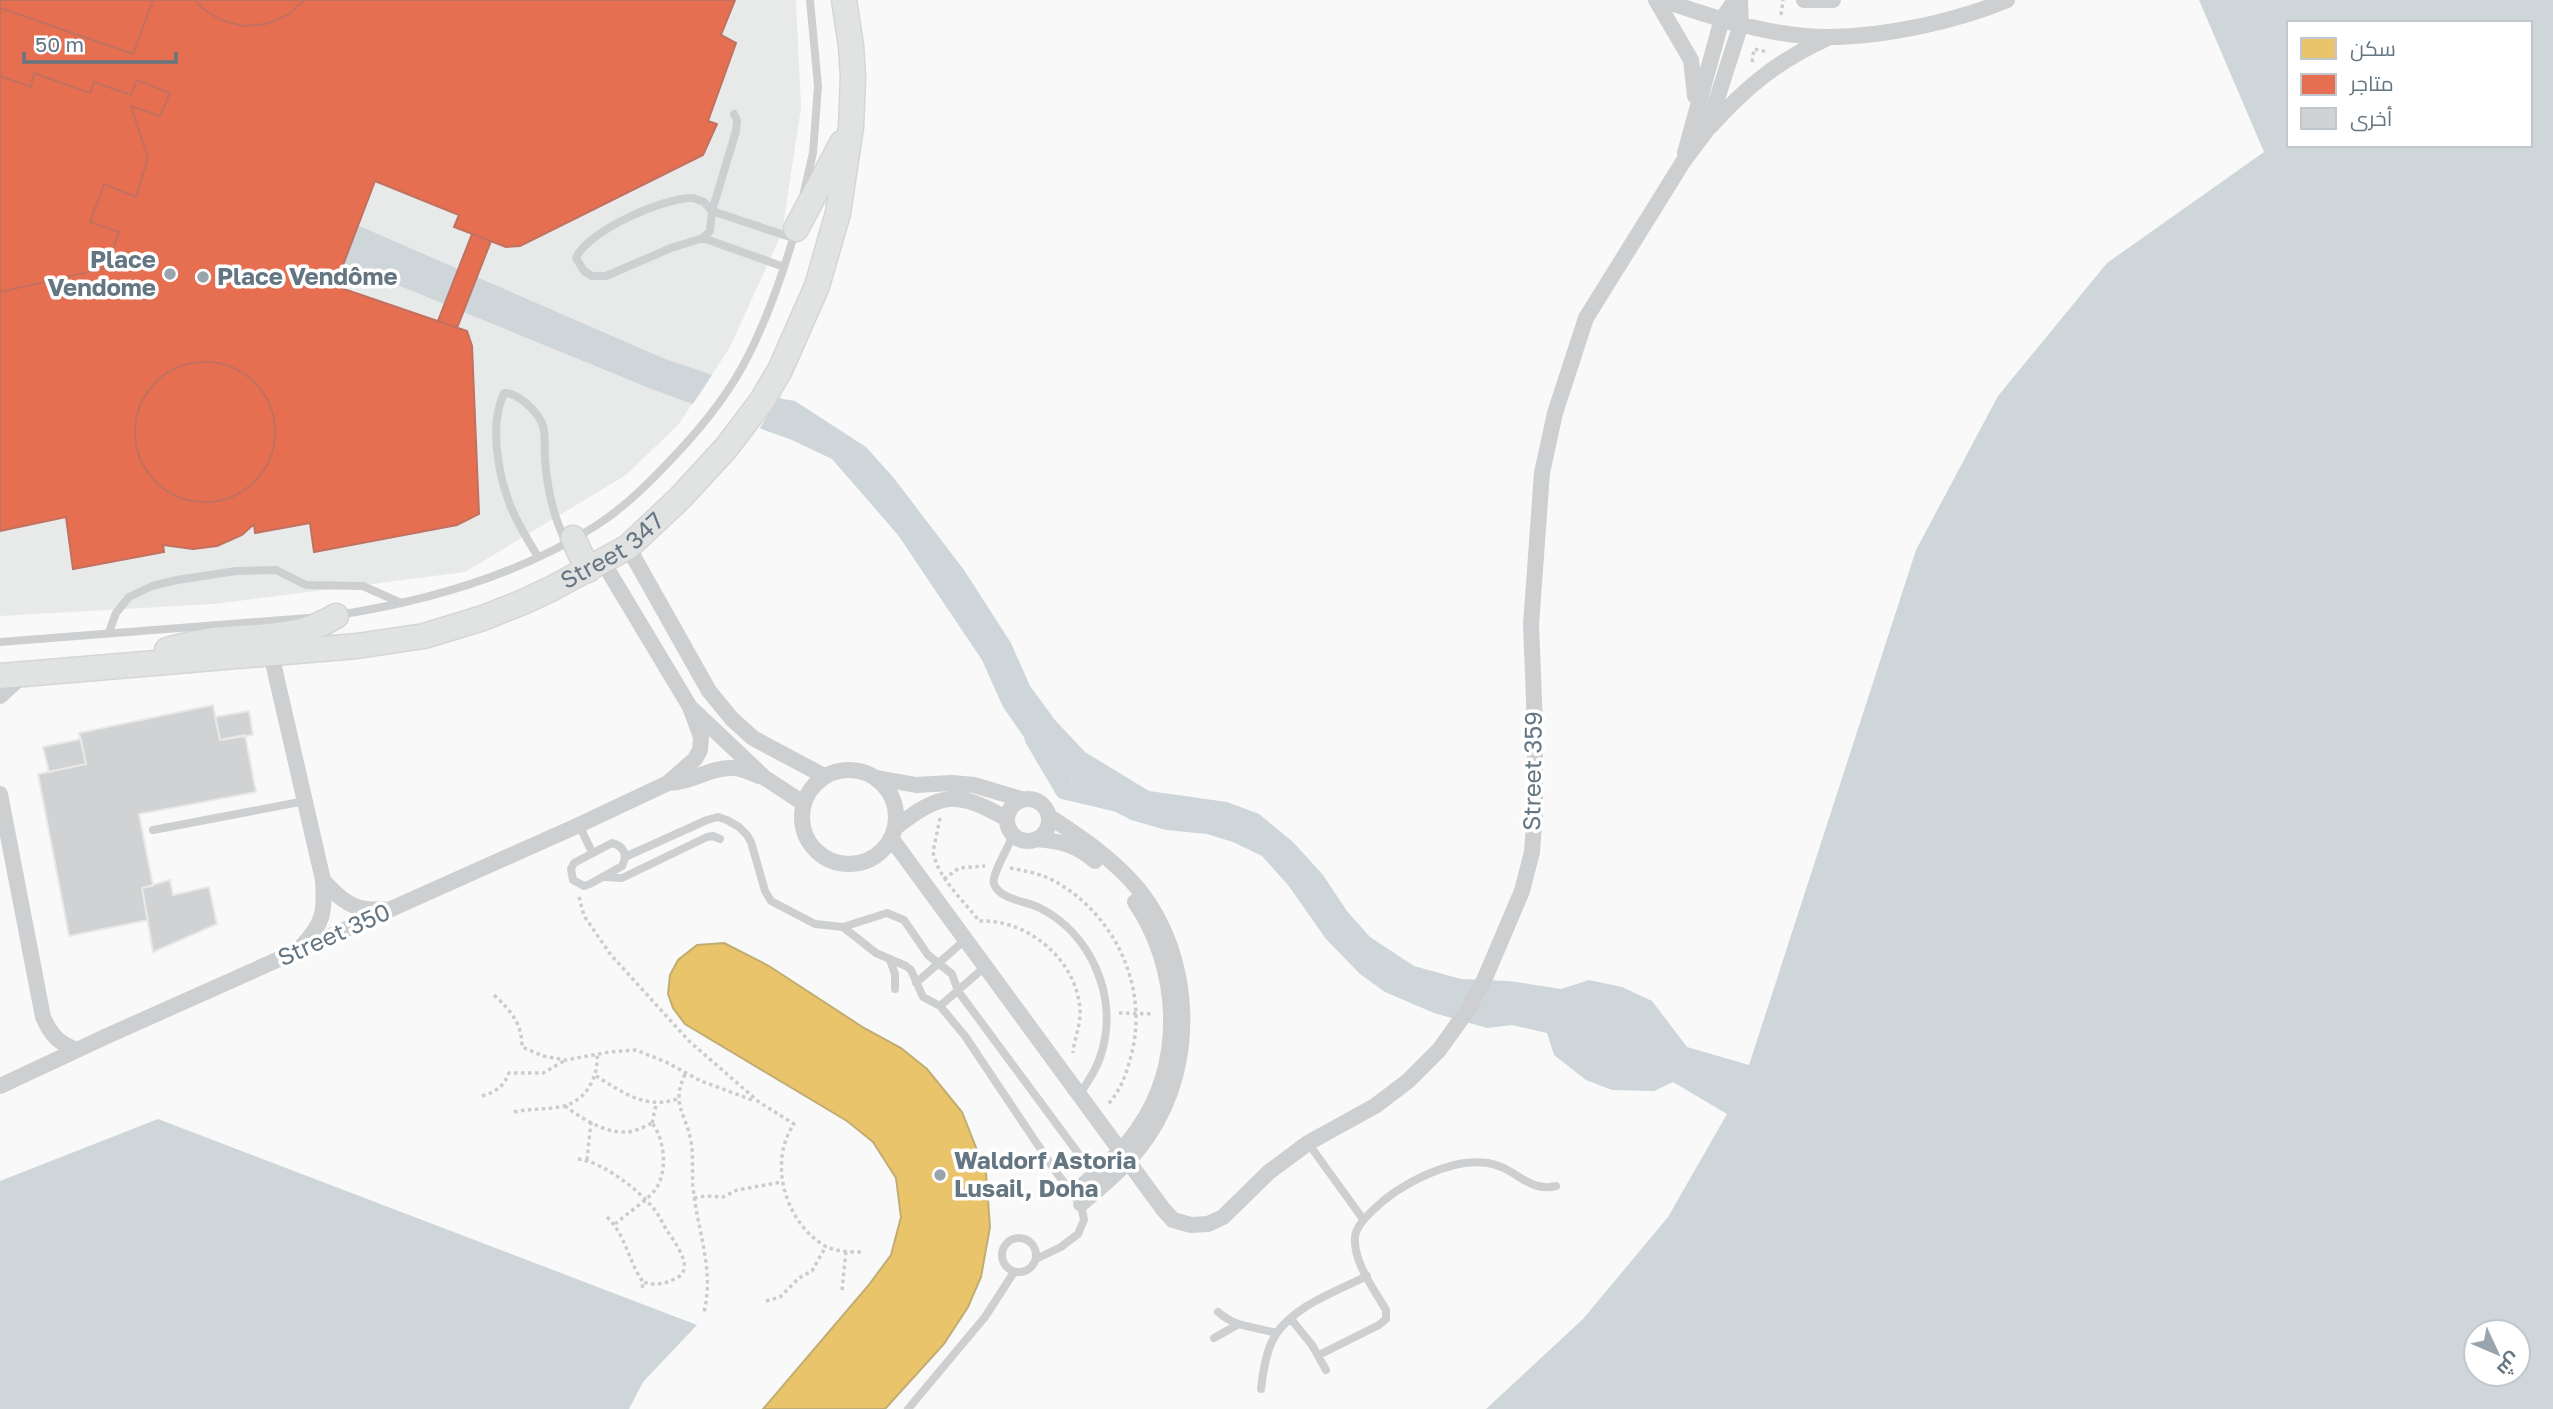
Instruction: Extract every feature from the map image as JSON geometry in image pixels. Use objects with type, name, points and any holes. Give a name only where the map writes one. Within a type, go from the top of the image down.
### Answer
[{"type":"main road","name":"Street 347","points":[[12,675],[358,646],[424,636],[483,618],[551,590],[628,547],[680,498],[726,448],[761,402],[780,370],[817,286],[838,213],[851,127],[853,77],[844,0]]},
{"type":"main road","points":[[795,234],[851,127]]},
{"type":"main road","points":[[569,540],[595,566]]},
{"type":"main road","points":[[117,667],[187,645],[303,632],[336,616]]},
{"type":"street","name":"Street 359","points":[[1656,0],[1691,61],[1695,82],[1695,113]]},
{"type":"street","name":"Street 359","points":[[1663,0],[1741,24],[1828,38],[1909,28],[1951,19],[2007,0]]},
{"type":"street","name":"Street 359","points":[[1683,162],[1722,19],[1738,0]]},
{"type":"street","name":"Street 359","points":[[1707,130],[1741,24],[1738,0]]},
{"type":"street","points":[[1804,0],[1833,0]]},
{"type":"street","name":"Street 359","points":[[1080,1094],[1173,1220],[1191,1225],[1208,1224],[1238,1205],[1269,1172],[1308,1143],[1375,1106],[1408,1081],[1439,1050],[1467,1011],[1501,942],[1522,891],[1532,852],[1535,725],[1531,625],[1542,473],[1555,413],[1586,318],[1683,162],[1707,130],[1734,100],[1777,64],[1828,38]]},
{"type":"street","points":[[628,547],[709,691],[732,719],[753,737],[824,776]]},
{"type":"street","points":[[595,566],[690,707],[765,778],[803,803]]},
{"type":"street","points":[[271,654],[323,880],[325,907],[321,921],[296,952]]},
{"type":"street","points":[[0,696],[12,675]]},
{"type":"street","points":[[668,783],[695,760],[700,750],[701,737],[690,707]]},
{"type":"street","points":[[668,783],[681,783],[723,768],[736,768],[765,778]]},
{"type":"street","points":[[845,769],[916,785],[974,785],[1021,799],[1032,798],[1040,802],[1049,817],[1092,845],[1115,865],[1151,907],[1162,925],[1177,964],[1182,1002],[1181,1042],[1176,1072],[1167,1101],[1149,1135],[1132,1157],[1077,1199],[1139,1128],[1157,1097],[1167,1064],[1171,1001],[1165,967],[1153,932],[1129,895],[1087,853],[1058,841],[1028,841],[974,801],[957,797],[940,800],[922,808],[893,833],[879,854],[861,863],[841,864],[822,857],[808,842],[802,823],[803,803],[815,783],[824,776],[845,769]]},
{"type":"street","points":[[877,778],[891,795],[896,817],[893,833],[966,939],[1080,1094]]},
{"type":"street","name":"Street 350","points":[[0,1086],[668,783]]},
{"type":"street","points":[[0,794],[43,1017],[50,1034],[57,1041],[77,1050]]},
{"type":"street","points":[[1010,827],[1009,810],[1021,799]]},
{"type":"street","points":[[1037,839],[1046,831],[1049,817]]},
{"type":"street","points":[[323,880],[338,898],[352,907],[370,911],[396,908]]},
{"type":"lane","name":"Street 347","points":[[0,642],[336,616],[401,603],[472,584],[525,564],[598,525],[652,481],[718,404],[748,356],[784,267],[795,234],[813,153],[818,86],[810,0]]},
{"type":"lane","points":[[734,114],[737,120],[736,131],[712,211],[710,231],[703,239],[671,248],[606,276],[592,276],[584,271],[576,258],[589,242],[642,209],[687,197],[704,202],[712,211],[795,234]]},
{"type":"lane","points":[[703,239],[784,267]]},
{"type":"lane","points":[[538,557],[519,525],[504,485],[496,423],[498,405],[504,393],[517,397],[537,414],[543,425],[550,494],[559,529],[569,540]]},
{"type":"lane","points":[[110,632],[116,613],[129,597],[152,586],[236,571],[276,570],[306,585],[363,586],[401,603]]},
{"type":"lane","points":[[153,830],[305,801]]},
{"type":"lane","points":[[625,857],[718,817],[739,827],[751,842],[765,891],[771,901],[816,924],[843,927],[878,914],[895,914],[904,920],[922,947],[952,974],[958,991],[1081,1157]]},
{"type":"lane","points":[[579,825],[592,852]]},
{"type":"lane","points":[[1010,827],[1010,847],[993,877],[995,886],[1000,893],[1055,917],[1079,940],[1102,984],[1107,1013],[1102,1050],[1091,1077],[1080,1094]]},
{"type":"lane","points":[[604,877],[622,878],[707,837],[720,839]]},
{"type":"lane","points":[[612,843],[623,849],[625,857],[622,866],[590,884],[578,884],[573,880],[571,869],[578,859],[612,843]]},
{"type":"lane","points":[[843,927],[876,953],[911,970],[923,997],[940,1006],[965,1036],[1028,1132],[1077,1199],[1084,1220],[1077,1234],[1062,1247],[1036,1259]]},
{"type":"lane","points":[[916,983],[966,939]]},
{"type":"lane","points":[[890,960],[895,974],[895,989]]},
{"type":"lane","points":[[940,1006],[986,966]]},
{"type":"lane","points":[[1308,1143],[1363,1219]]},
{"type":"lane","points":[[1318,1355],[1387,1319],[1386,1310],[1355,1252],[1355,1234],[1363,1219],[1388,1194],[1418,1177],[1456,1166],[1487,1163],[1507,1169],[1533,1186],[1543,1189],[1556,1186]]},
{"type":"lane","points":[[1024,1237],[1037,1252],[1036,1259],[1028,1270],[1014,1272],[1008,1269],[1002,1257],[1005,1244],[1024,1237]]},
{"type":"lane","points":[[908,1409],[985,1317],[1014,1272]]},
{"type":"lane","points":[[1261,1389],[1276,1334],[1311,1305],[1367,1276]]},
{"type":"lane","points":[[1218,1312],[1237,1325],[1253,1326],[1276,1334]]},
{"type":"lane","points":[[1291,1319],[1303,1332],[1326,1370]]},
{"type":"lane","points":[[1214,1338],[1237,1325]]},
{"type":"path","points":[[940,800],[940,821],[933,852],[937,865],[979,922],[1006,924],[1029,933],[1041,940],[1064,966],[1073,981],[1080,1008],[1080,1021],[1072,1051],[1109,1103]]},
{"type":"path","points":[[578,884],[584,916],[611,955],[689,1041],[759,1102],[794,1124],[783,1149],[782,1182],[787,1199],[810,1234],[826,1246],[864,1252]]},
{"type":"path","points":[[494,995],[514,1014],[519,1023],[522,1048],[543,1056],[566,1060]]},
{"type":"path","points":[[1107,1013],[1155,1014]]},
{"type":"path","points":[[482,1096],[492,1093],[505,1083],[509,1073],[543,1073],[566,1060],[636,1050],[666,1062],[685,1074],[759,1102]]},
{"type":"path","points":[[514,1112],[565,1106],[582,1094],[596,1076],[597,1054]]},
{"type":"path","points":[[685,1074],[677,1100],[691,1141],[694,1198],[706,1252],[709,1282],[705,1312]]},
{"type":"path","points":[[596,1076],[634,1098],[656,1104],[677,1100]]},
{"type":"path","points":[[615,1224],[659,1185],[662,1175],[662,1141],[652,1123],[656,1104]]},
{"type":"path","points":[[565,1106],[604,1129],[628,1133],[652,1123]]},
{"type":"path","points":[[587,1160],[591,1121]]},
{"type":"path","points":[[578,1159],[587,1160],[616,1175],[645,1198],[656,1210],[672,1238],[684,1266],[683,1272],[677,1278],[664,1283],[654,1285],[643,1282]]},
{"type":"path","points":[[694,1198],[723,1197],[737,1190],[782,1182]]},
{"type":"path","points":[[607,1217],[622,1235],[635,1270],[643,1282],[642,1290]]},
{"type":"path","points":[[766,1301],[780,1297],[799,1278],[812,1271],[826,1246]]},
{"type":"path","points":[[842,1290],[846,1251]]},
{"type":"shaded area","name":"Place Vendôme","points":[[0,0],[796,0],[801,108],[782,233],[729,349],[678,425],[626,475],[465,572],[214,604],[0,616]]},
{"type":"shaded area","points":[[2199,0],[2553,0],[2553,1409],[1486,1409],[1583,1319],[1668,1217],[1727,1114],[1673,1082],[1654,1091],[1612,1090],[1586,1080],[1554,1055],[1547,1033],[1512,1025],[1487,1028],[1434,1013],[1385,992],[1360,974],[1326,939],[1288,885],[1262,856],[1233,842],[1207,834],[1166,830],[1131,820],[1101,804],[1026,740],[1003,707],[982,660],[898,535],[832,459],[792,440],[654,390],[344,263],[357,225],[665,359],[795,401],[866,447],[893,477],[964,570],[1011,643],[1030,686],[1055,720],[1085,752],[1149,791],[1227,802],[1259,814],[1293,842],[1323,875],[1347,911],[1370,937],[1414,966],[1461,979],[1509,981],[1561,989],[1589,980],[1622,987],[1652,1001],[1687,1047],[1749,1065],[1916,550],[1998,396],[2107,263],[2264,152]]},
{"type":"shaded area","points":[[158,1119],[697,1325],[643,1382],[629,1409],[0,1409],[0,1181]]},
{"type":"pier","points":[[714,372],[780,395],[758,431],[691,407]]},
{"type":"building: سكن","name":"Waldorf Astoria Lusail, Doha","points":[[724,943],[769,966],[864,1028],[901,1048],[927,1069],[962,1112],[986,1173],[990,1227],[981,1277],[968,1307],[944,1344],[885,1409],[763,1409],[868,1286],[891,1255],[901,1217],[896,1178],[873,1142],[847,1121],[685,1024],[673,1008],[668,994],[670,975],[678,960],[697,945]]},
{"type":"building: متاجر","name":"Place Vendôme","points":[[0,0],[735,0],[721,35],[736,43],[708,121],[717,124],[703,155],[520,246],[506,247],[454,227],[459,215],[375,181],[335,286],[467,331],[472,346],[479,514],[457,525],[314,552],[310,523],[255,533],[254,524],[242,535],[217,546],[193,549],[163,545],[164,552],[73,569],[66,517],[0,531],[0,292],[106,268],[119,232],[90,222],[104,184],[136,197],[148,158],[131,106],[160,116],[170,93],[137,80],[131,95],[94,82],[90,93],[34,73],[31,87],[0,76]]},
{"type":"building: متاجر","name":"Place Vendôme","points":[[0,0],[735,0],[721,35],[736,43],[708,121],[717,124],[703,155],[520,246],[506,247],[454,227],[459,215],[375,181],[335,286],[467,331],[472,346],[479,514],[457,525],[314,552],[310,523],[255,533],[254,524],[242,535],[217,546],[193,549],[163,545],[164,552],[73,569],[66,517],[0,531]]},
{"type":"building: متاجر","points":[[0,0],[153,0],[133,54],[0,8]]},
{"type":"building: متاجر","points":[[195,0],[304,0],[288,15],[266,24],[243,26],[221,20]]},
{"type":"building: متاجر","points":[[472,234],[491,241],[457,328],[438,321]]},
{"type":"building: متاجر","points":[[205,362],[232,367],[255,382],[270,405],[275,432],[270,459],[255,482],[232,497],[205,502],[178,497],[155,482],[140,459],[135,432],[140,405],[155,382],[178,367]]},
{"type":"building: أخرى","points":[[213,705],[220,740],[245,735],[256,792],[139,814],[153,886],[142,888],[148,920],[69,936],[38,774],[86,764],[79,733]]},
{"type":"building: أخرى","points":[[249,711],[253,735],[220,740],[215,717]]},
{"type":"building: أخرى","points":[[81,739],[86,764],[49,772],[43,747]]},
{"type":"building: أخرى","points":[[170,880],[173,895],[209,887],[217,924],[153,952],[142,888]]},
{"type":"waterway","points":[[1035,738],[1065,789],[1116,801]]},
{"type":"place","name":"Place Vendome","points":[[170,274]]},
{"type":"place","name":"Place Vendôme","points":[[203,277]]},
{"type":"place","name":"Waldorf Astoria Lusail, Doha","points":[[940,1175]]}]
